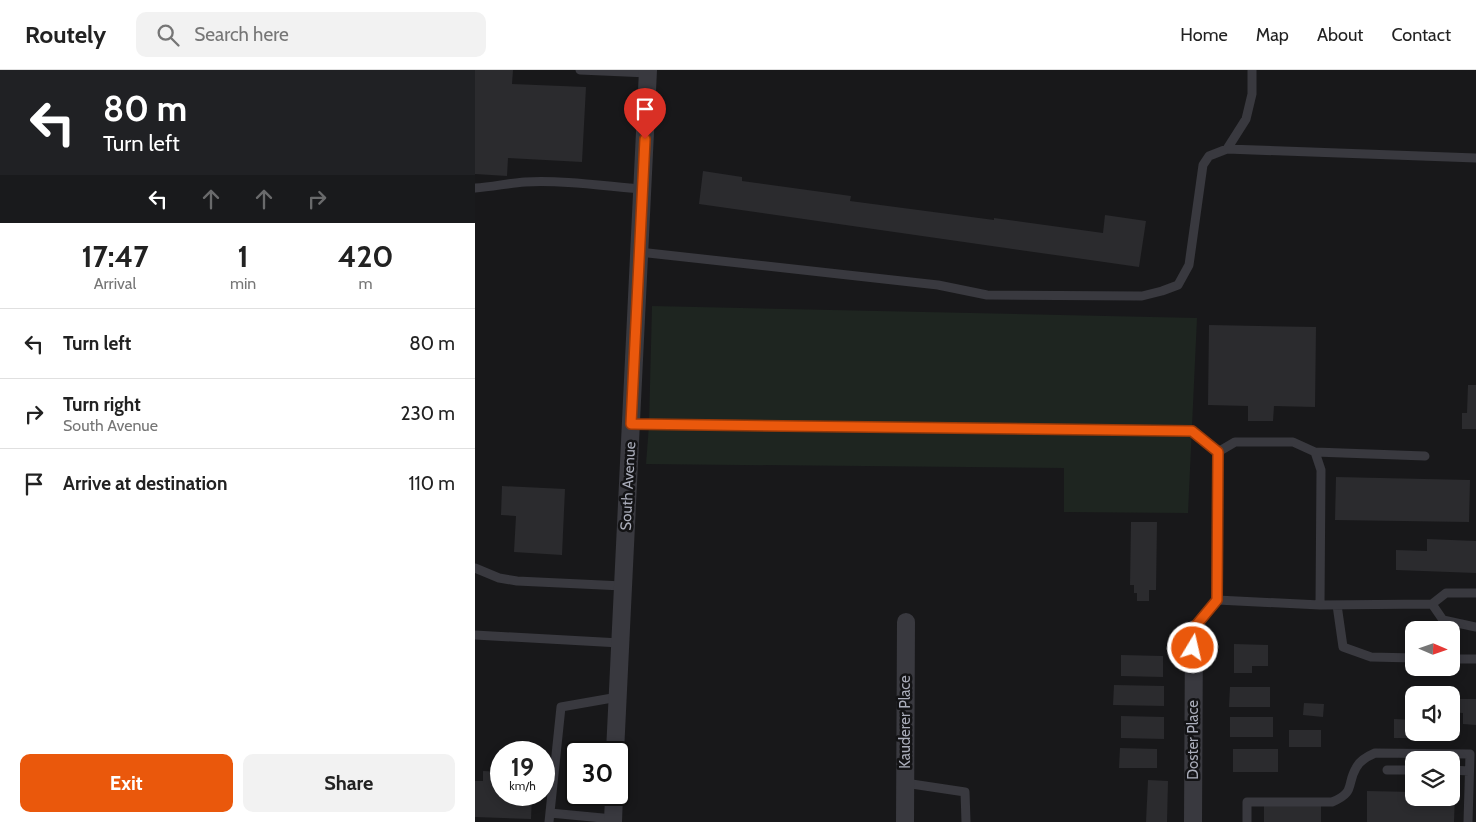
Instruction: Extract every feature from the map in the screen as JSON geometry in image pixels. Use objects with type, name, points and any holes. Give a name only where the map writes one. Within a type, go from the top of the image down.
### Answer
[{"type":"street","name":"South Avenue","points":[[616,741],[648,72]]},
{"type":"street","name":"Kauderer Place","points":[[905,822],[906,622]]},
{"type":"street","name":"Doster Place","points":[[1193,629],[1193,822]]},
{"type":"street","points":[[613,820],[614,806]]},
{"type":"lane","points":[[580,70],[648,72]]},
{"type":"lane","points":[[1227,149],[1246,119],[1252,94],[1252,70]]},
{"type":"lane","points":[[639,252],[938,285],[987,296],[1141,296],[1178,285],[1189,265],[1203,165],[1209,156],[1227,149],[1476,158]]},
{"type":"lane","points":[[475,188],[524,182],[549,182],[642,189]]},
{"type":"lane","points":[[631,424],[1192,431],[1218,452]]},
{"type":"lane","points":[[1218,452],[1235,442],[1293,442],[1315,452],[1425,456]]},
{"type":"lane","points":[[1193,629],[1217,600],[1218,452]]},
{"type":"lane","points":[[1315,452],[1321,470],[1321,605]]},
{"type":"lane","points":[[475,568],[499,578],[517,581],[623,586]]},
{"type":"lane","points":[[1217,600],[1321,605],[1431,604],[1446,593],[1476,593]]},
{"type":"lane","points":[[1431,604],[1443,620],[1476,627]]},
{"type":"lane","points":[[1337,605],[1343,647],[1371,657],[1405,658]]},
{"type":"lane","points":[[475,635],[620,643]]},
{"type":"lane","points":[[1460,659],[1476,659]]},
{"type":"lane","points":[[613,820],[550,818],[561,707],[618,697]]},
{"type":"lane","points":[[1247,822],[1247,802],[1332,802],[1342,798],[1349,791],[1356,768],[1365,758],[1375,753],[1469,754],[1472,795],[1468,822]]},
{"type":"lane","points":[[1387,770],[1405,770]]},
{"type":"lane","points":[[1460,770],[1469,771]]},
{"type":"lane","points":[[905,783],[965,792],[966,822]]},
{"type":"shaded area","points":[[652,306],[1197,318],[1188,513],[1064,512],[1064,468],[646,464],[649,425]]},
{"type":"building","points":[[475,70],[513,70],[512,84],[586,87],[582,162],[508,158],[507,176],[475,174]]},
{"type":"building","points":[[703,171],[742,177],[742,181],[851,196],[850,201],[1103,233],[1105,215],[1146,221],[1139,267],[699,204]]},
{"type":"building","points":[[1209,325],[1316,327],[1315,407],[1274,406],[1273,421],[1248,421],[1248,406],[1208,405]]},
{"type":"building","points":[[1468,385],[1476,385],[1476,429],[1462,429],[1462,413],[1467,413]]},
{"type":"building","points":[[1336,477],[1470,480],[1469,522],[1335,520]]},
{"type":"building","points":[[502,486],[565,489],[562,555],[514,552],[516,516],[501,515]]},
{"type":"building","points":[[1131,522],[1157,522],[1156,590],[1149,590],[1149,601],[1137,601],[1134,585],[1130,585]]},
{"type":"building","points":[[1427,539],[1476,541],[1476,573],[1396,570],[1396,550],[1427,551]]},
{"type":"building","points":[[1234,644],[1268,645],[1268,666],[1252,666],[1252,673],[1234,673]]},
{"type":"building","points":[[1121,655],[1163,656],[1163,677],[1121,676]]},
{"type":"building","points":[[1114,685],[1164,686],[1164,706],[1113,705]]},
{"type":"building","points":[[1230,687],[1270,687],[1270,707],[1229,707]]},
{"type":"building","points":[[1460,699],[1476,699],[1476,725],[1463,724],[1463,713],[1460,713]]},
{"type":"building","points":[[1304,703],[1324,704],[1323,717],[1303,715]]},
{"type":"building","points":[[1121,716],[1164,717],[1164,739],[1121,738]]},
{"type":"building","points":[[1230,717],[1273,717],[1273,737],[1230,737]]},
{"type":"building","points":[[1394,719],[1405,720],[1405,738],[1394,738]]},
{"type":"building","points":[[1289,730],[1321,730],[1321,747],[1289,747]]},
{"type":"building","points":[[1120,748],[1157,749],[1157,768],[1119,768]]},
{"type":"building","points":[[1233,749],[1278,749],[1278,772],[1233,772]]},
{"type":"building","points":[[483,771],[490,771],[490,806],[532,806],[531,819],[475,817],[475,781],[483,781]]},
{"type":"building","points":[[1148,780],[1168,781],[1167,822],[1146,822]]},
{"type":"building","points":[[1367,791],[1405,792],[1405,806],[1455,806],[1454,822],[1367,822]]},
{"type":"building","points":[[1264,805],[1321,806],[1321,822],[1264,822]]},
{"type":"route","points":[[645,139],[631,424],[1192,431],[1218,452],[1217,600],[1193,629],[1193,648]]}]
